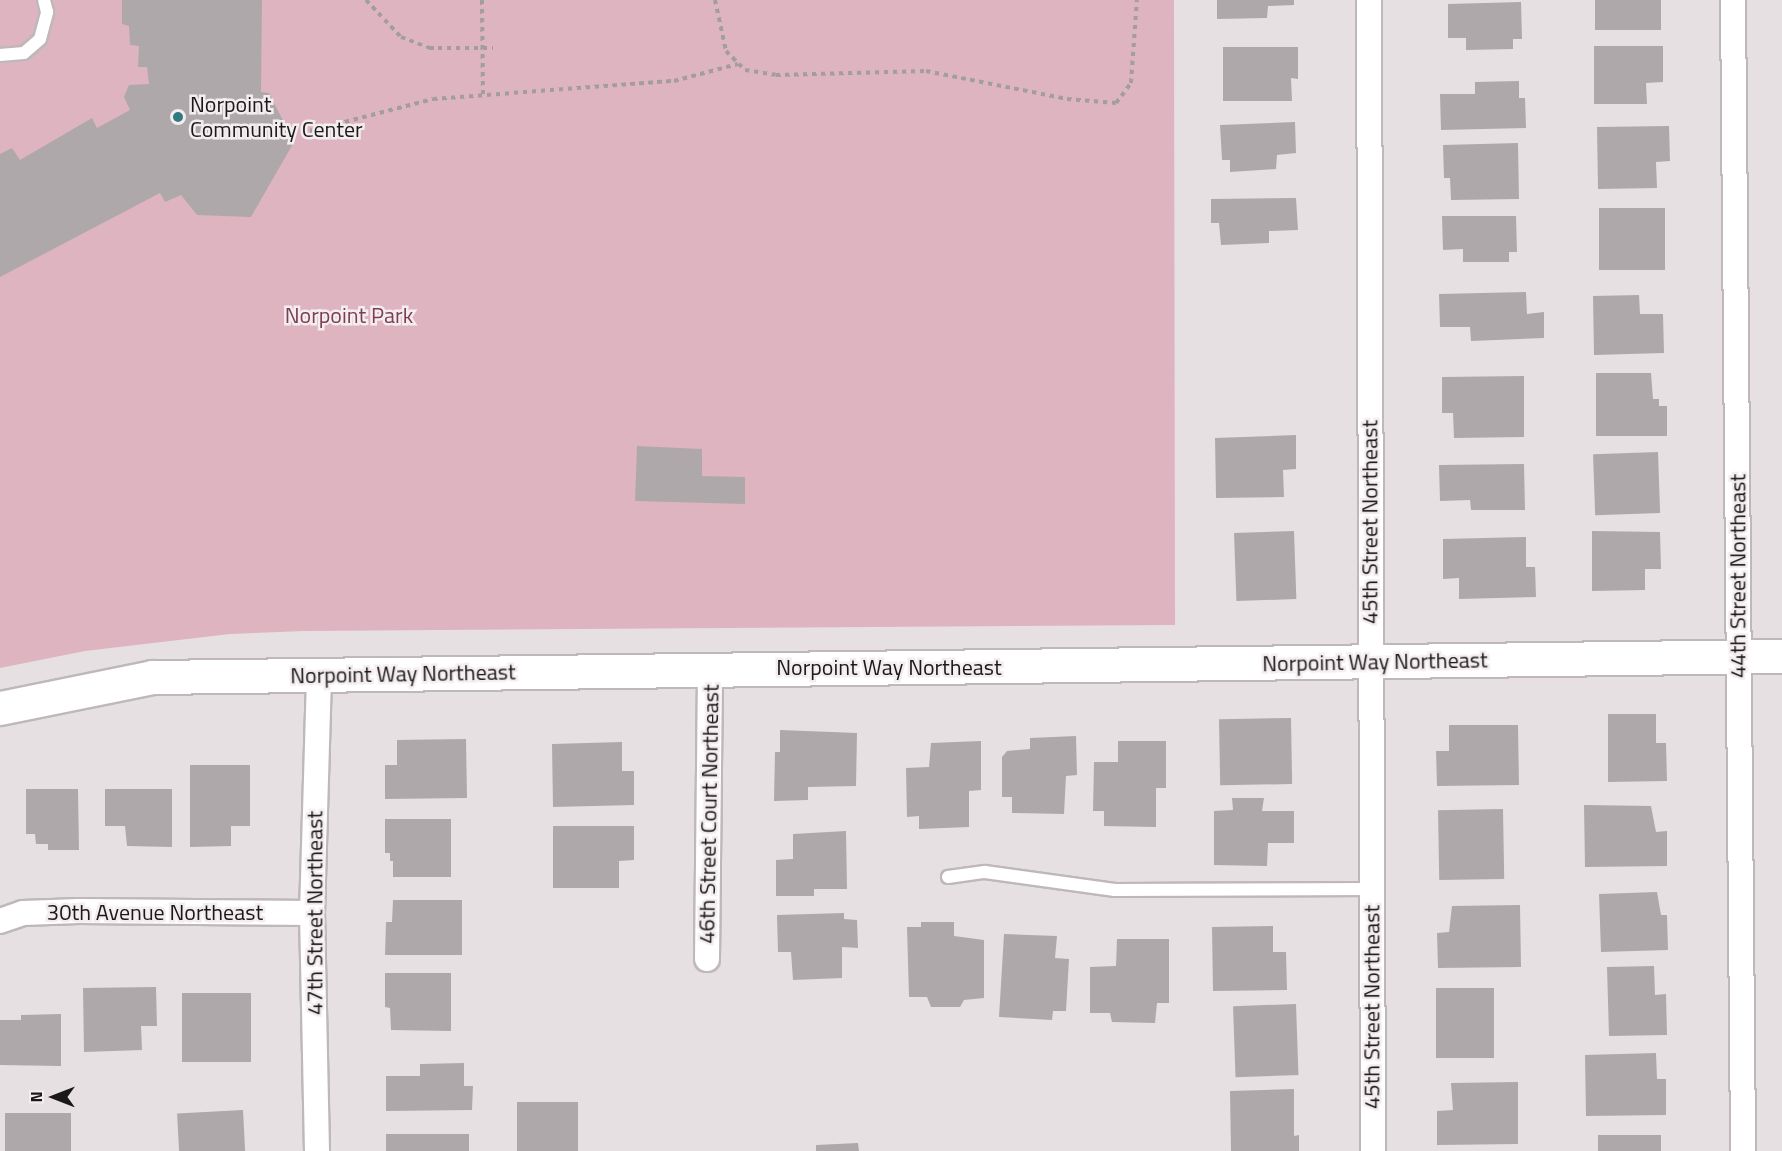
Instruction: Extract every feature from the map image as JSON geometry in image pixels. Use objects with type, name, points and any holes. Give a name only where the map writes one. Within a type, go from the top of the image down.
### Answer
[{"type":"street","name":"45th Street Northeast","points":[[1369,0],[1373,1151]]},
{"type":"street","name":"44th Street Northeast","points":[[1733,0],[1743,1151]]},
{"type":"street","name":"Norpoint Way Northeast","points":[[0,708],[152,677],[710,668],[900,670],[1782,656]]},
{"type":"street","name":"46th Street Court Northeast","points":[[707,959],[710,668]]},
{"type":"street","name":"47th Street Northeast","points":[[317,1151],[312,913],[319,675]]},
{"type":"street","name":"30th Avenue Northeast","points":[[0,921],[23,913],[312,913]]},
{"type":"lane","points":[[0,55],[24,53],[40,39],[47,12],[45,0]]},
{"type":"lane","points":[[948,877],[986,872],[1115,890],[1371,889]]},
{"type":"path","points":[[366,0],[401,37],[429,48],[483,50],[493,48]]},
{"type":"path","points":[[482,0],[483,95]]},
{"type":"path","points":[[715,0],[726,51],[745,70],[776,75],[926,71],[1067,99],[1116,103],[1131,83],[1137,0]]},
{"type":"path","points":[[310,131],[433,99],[674,81],[738,64]]},
{"type":"green space","name":"Norpoint Park","points":[[0,0],[1174,0],[1175,625],[304,631],[230,634],[85,651],[0,668]]},
{"type":"building","points":[[122,0],[262,0],[261,92],[269,93],[294,142],[251,217],[197,215],[181,195],[165,202],[160,193],[0,277],[0,154],[12,148],[20,160],[92,118],[97,128],[130,110],[124,97],[129,85],[149,84],[147,67],[138,67],[139,46],[130,45],[129,26],[122,24]]},
{"type":"building","points":[[1217,0],[1294,0],[1294,5],[1268,6],[1267,18],[1217,19]]},
{"type":"building","points":[[1595,0],[1661,0],[1661,30],[1595,30]]},
{"type":"building","points":[[1521,2],[1522,39],[1513,39],[1513,49],[1466,50],[1466,38],[1448,38],[1448,4]]},
{"type":"building","points":[[1594,46],[1663,46],[1663,82],[1646,83],[1647,104],[1594,104]]},
{"type":"building","points":[[1223,47],[1298,47],[1298,79],[1291,78],[1292,101],[1223,101]]},
{"type":"building","points":[[1519,81],[1519,98],[1525,98],[1526,128],[1441,130],[1440,94],[1475,94],[1475,82]]},
{"type":"building","points":[[1295,122],[1296,153],[1277,155],[1276,169],[1230,172],[1230,160],[1222,160],[1220,125]]},
{"type":"building","points":[[1669,126],[1670,161],[1656,162],[1657,188],[1598,189],[1597,127]]},
{"type":"building","points":[[1518,143],[1519,199],[1451,200],[1450,178],[1444,178],[1443,145]]},
{"type":"building","points":[[1296,198],[1298,230],[1269,231],[1269,243],[1221,245],[1219,223],[1211,223],[1211,199]]},
{"type":"building","points":[[1599,208],[1665,208],[1665,270],[1599,270]]},
{"type":"building","points":[[1442,216],[1516,216],[1517,252],[1509,252],[1509,262],[1463,262],[1463,249],[1443,250]]},
{"type":"building","points":[[1526,292],[1527,314],[1544,312],[1544,338],[1471,341],[1470,327],[1440,327],[1439,294]]},
{"type":"building","points":[[1639,295],[1640,314],[1663,314],[1664,353],[1594,355],[1593,296]]},
{"type":"building","points":[[1596,373],[1651,373],[1653,399],[1659,399],[1659,406],[1667,406],[1667,436],[1596,436]]},
{"type":"building","points":[[1524,376],[1524,437],[1454,438],[1453,413],[1442,413],[1442,377]]},
{"type":"building","points":[[1296,435],[1296,469],[1283,470],[1284,497],[1216,498],[1215,438]]},
{"type":"building","points":[[637,446],[702,449],[702,476],[745,477],[745,504],[635,501]]},
{"type":"building","points":[[1658,452],[1660,513],[1595,515],[1593,454]]},
{"type":"building","points":[[1524,464],[1525,510],[1471,510],[1470,500],[1440,501],[1439,465]]},
{"type":"building","points":[[1294,531],[1296,599],[1236,601],[1234,533]]},
{"type":"building","points":[[1592,531],[1660,532],[1661,569],[1645,569],[1645,590],[1592,591]]},
{"type":"building","points":[[1526,537],[1526,567],[1535,567],[1536,597],[1459,599],[1459,578],[1443,579],[1443,539]]},
{"type":"building","points":[[1608,714],[1656,714],[1656,743],[1666,743],[1667,781],[1608,782]]},
{"type":"building","points":[[1291,718],[1292,784],[1220,785],[1219,719]]},
{"type":"building","points":[[1449,725],[1518,725],[1519,785],[1437,786],[1436,751],[1449,751]]},
{"type":"building","points":[[780,730],[857,733],[856,786],[808,787],[808,800],[774,801],[775,752],[780,752]]},
{"type":"building","points":[[1076,736],[1077,775],[1066,776],[1064,814],[1012,813],[1012,797],[1002,797],[1002,757],[1007,751],[1030,749],[1030,738]]},
{"type":"building","points":[[466,739],[467,798],[385,799],[385,765],[397,765],[397,740]]},
{"type":"building","points":[[981,741],[981,790],[969,791],[969,827],[919,829],[919,816],[907,817],[906,768],[929,767],[931,743]]},
{"type":"building","points":[[1118,741],[1166,741],[1166,788],[1156,788],[1156,827],[1104,826],[1104,811],[1093,811],[1094,762],[1118,762]]},
{"type":"building","points":[[622,742],[622,771],[634,771],[634,805],[553,807],[552,744]]},
{"type":"building","points":[[190,765],[250,765],[250,826],[231,826],[231,846],[190,847]]},
{"type":"building","points":[[26,789],[78,789],[79,850],[48,850],[48,844],[36,844],[35,834],[26,834]]},
{"type":"building","points":[[105,789],[172,789],[172,847],[127,846],[125,826],[105,826]]},
{"type":"building","points":[[1232,798],[1264,798],[1262,811],[1294,811],[1294,843],[1268,843],[1267,866],[1214,865],[1214,811],[1233,810]]},
{"type":"building","points":[[1584,805],[1651,806],[1656,832],[1667,831],[1667,866],[1585,867]]},
{"type":"building","points":[[1503,809],[1504,879],[1439,880],[1438,810]]},
{"type":"building","points":[[385,819],[451,819],[451,877],[393,877],[393,861],[390,861],[390,853],[385,853]]},
{"type":"building","points":[[553,826],[634,826],[634,860],[619,861],[619,888],[553,888]]},
{"type":"building","points":[[846,831],[847,889],[814,889],[814,896],[776,896],[776,860],[793,859],[793,834]]},
{"type":"building","points":[[1657,892],[1661,915],[1667,915],[1668,950],[1601,952],[1599,894]]},
{"type":"building","points":[[393,900],[462,900],[462,955],[385,955],[386,922],[392,922]]},
{"type":"building","points":[[1520,905],[1521,967],[1438,968],[1437,933],[1449,932],[1452,906]]},
{"type":"building","points":[[844,913],[844,919],[857,920],[858,948],[842,947],[842,978],[793,980],[791,952],[778,952],[777,915]]},
{"type":"building","points":[[921,922],[954,922],[954,936],[984,940],[984,998],[964,1000],[960,1007],[931,1007],[927,997],[909,997],[907,927],[921,927]]},
{"type":"building","points":[[1273,926],[1273,952],[1286,952],[1287,990],[1213,991],[1212,927]]},
{"type":"building","points":[[1004,934],[1057,936],[1055,958],[1069,959],[1066,1011],[1053,1011],[1052,1020],[999,1017]]},
{"type":"building","points":[[1117,939],[1169,939],[1169,1003],[1157,1003],[1155,1023],[1112,1022],[1110,1013],[1090,1013],[1090,967],[1116,966]]},
{"type":"building","points":[[1654,966],[1655,995],[1666,994],[1667,1035],[1609,1036],[1607,967]]},
{"type":"building","points":[[385,973],[451,973],[451,1031],[391,1030],[390,1008],[385,1007]]},
{"type":"building","points":[[156,987],[157,1026],[141,1026],[142,1050],[84,1052],[83,988]]},
{"type":"building","points":[[1436,988],[1494,988],[1494,1058],[1436,1058]]},
{"type":"building","points":[[182,993],[251,993],[251,1062],[182,1062]]},
{"type":"building","points":[[1296,1004],[1298,1075],[1236,1077],[1233,1006]]},
{"type":"building","points":[[61,1014],[61,1066],[0,1065],[0,1020],[21,1020],[21,1015]]},
{"type":"building","points":[[1656,1053],[1657,1079],[1666,1079],[1666,1115],[1586,1116],[1585,1055]]},
{"type":"building","points":[[464,1063],[464,1086],[473,1086],[472,1110],[386,1111],[386,1076],[420,1076],[420,1064]]},
{"type":"building","points":[[1518,1082],[1518,1144],[1437,1145],[1437,1111],[1453,1110],[1451,1083]]},
{"type":"building","points":[[1294,1089],[1294,1136],[1299,1135],[1299,1151],[1231,1151],[1230,1091]]},
{"type":"building","points":[[517,1102],[578,1102],[578,1151],[517,1151]]},
{"type":"building","points":[[243,1110],[245,1151],[179,1151],[177,1113]]},
{"type":"building","points":[[5,1113],[71,1113],[71,1151],[5,1151]]},
{"type":"building","points":[[386,1134],[469,1134],[469,1151],[386,1151]]},
{"type":"building","points":[[1598,1135],[1661,1135],[1661,1151],[1598,1151]]},
{"type":"building","points":[[858,1143],[859,1151],[816,1151],[816,1145]]},
{"type":"place","name":"Norpoint Community Center","points":[[178,117]]}]
